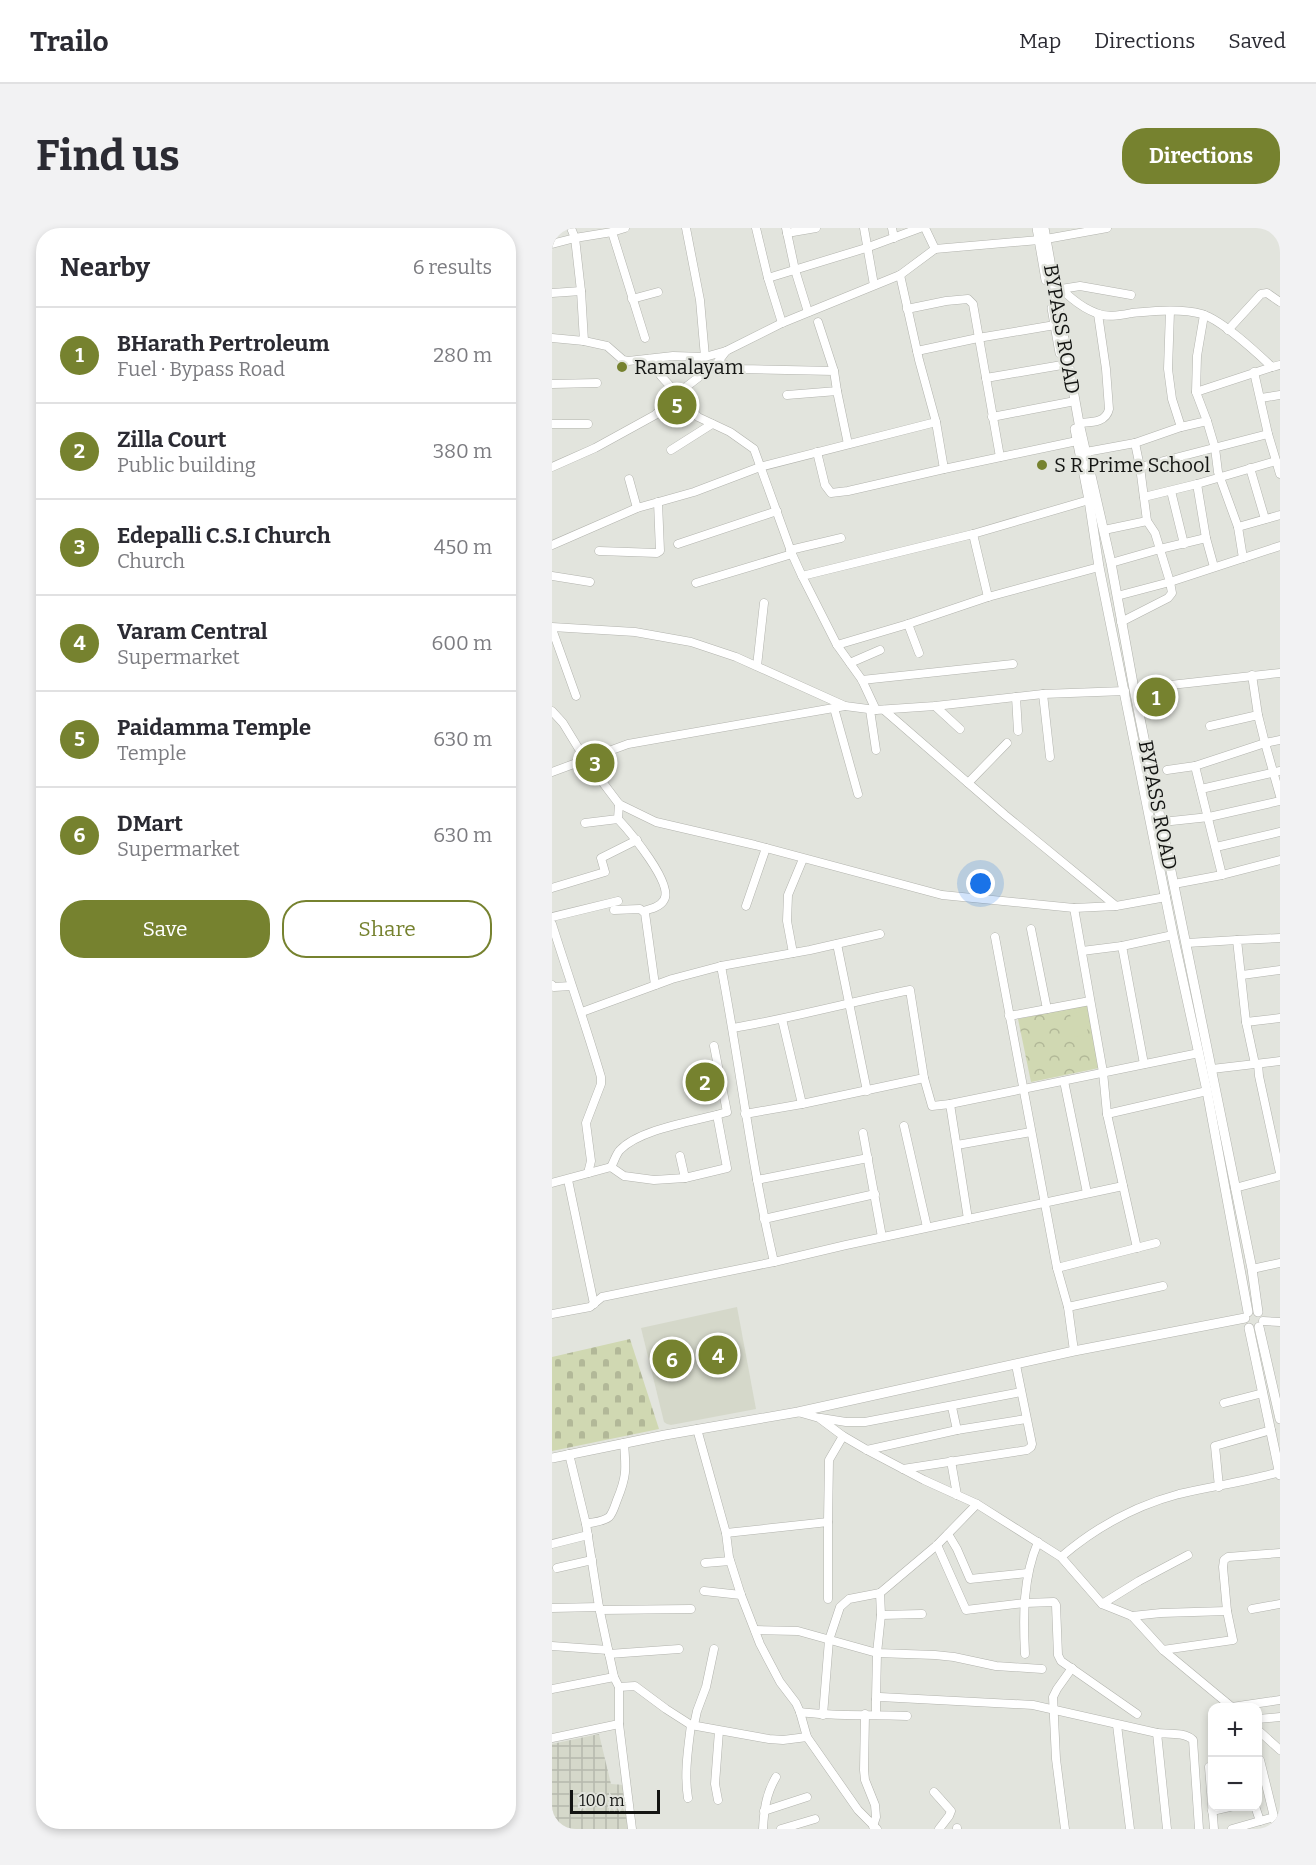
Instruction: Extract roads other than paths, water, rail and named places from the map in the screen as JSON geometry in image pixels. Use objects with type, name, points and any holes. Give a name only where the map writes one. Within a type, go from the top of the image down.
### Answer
[{"type":"main road","name":"BYPASS ROAD","points":[[1037,228],[1043,240],[1052,279],[1079,423],[1111,563],[1129,690],[1173,935],[1207,1090],[1250,1314]]},
{"type":"main road","name":"BYPASS ROAD","points":[[1044,228],[1043,240],[1055,325],[1089,500],[1099,567],[1162,822],[1252,1269],[1250,1314]]},
{"type":"main road","points":[[1250,1314],[1245,1323],[1249,1328],[1280,1474]]},
{"type":"main road","points":[[552,1458],[697,1429],[798,1412],[1250,1314],[1262,1316],[1261,1324],[1280,1419]]},
{"type":"main road","points":[[1249,1328],[1254,1329],[1261,1324]]},
{"type":"street","points":[[572,228],[581,291],[584,340]]},
{"type":"street","points":[[552,244],[625,228]]},
{"type":"street","points":[[686,228],[700,300],[705,357]]},
{"type":"street","points":[[756,228],[782,323]]},
{"type":"street","points":[[808,312],[786,231],[816,228]]},
{"type":"street","points":[[864,228],[874,285]]},
{"type":"street","points":[[892,228],[894,238]]},
{"type":"street","points":[[768,278],[866,248],[920,228]]},
{"type":"street","points":[[926,228],[935,249]]},
{"type":"street","points":[[552,338],[584,340],[607,346],[625,361],[705,357],[726,351],[782,323],[900,275],[935,249],[1043,240],[1107,228]]},
{"type":"street","points":[[612,232],[645,338]]},
{"type":"street","points":[[900,275],[916,351],[936,422],[944,469]]},
{"type":"street","points":[[1052,279],[1074,301],[1098,314],[1117,316],[1190,311],[1204,315],[1276,366]]},
{"type":"street","points":[[1061,289],[1080,286],[1131,296]]},
{"type":"street","points":[[552,293],[581,291]]},
{"type":"street","points":[[632,299],[658,292]]},
{"type":"street","points":[[1228,330],[1261,294],[1267,293],[1280,302]]},
{"type":"street","points":[[908,309],[968,299],[973,304],[1000,457]]},
{"type":"street","points":[[1170,311],[1168,369],[1172,399],[1181,427]]},
{"type":"street","points":[[1079,423],[1102,420],[1108,415],[1106,369],[1098,314]]},
{"type":"street","points":[[1204,315],[1197,356],[1196,392],[1215,448],[1220,478],[1238,527],[1243,558]]},
{"type":"street","points":[[818,322],[834,371],[848,444]]},
{"type":"street","points":[[916,351],[1055,325]]},
{"type":"street","points":[[552,467],[595,448],[655,415],[677,394],[717,363],[726,351]]},
{"type":"street","points":[[649,359],[661,376],[699,417],[730,432],[753,448],[802,576],[837,645],[862,680],[877,710],[1116,906]]},
{"type":"street","points":[[717,363],[742,369],[834,371]]},
{"type":"street","points":[[986,378],[1062,365]]},
{"type":"street","points":[[1196,392],[1276,366]]},
{"type":"street","points":[[1254,372],[1280,474]]},
{"type":"street","points":[[552,384],[597,383]]},
{"type":"street","points":[[787,395],[837,391]]},
{"type":"street","points":[[1261,399],[1280,395]]},
{"type":"street","points":[[993,417],[1070,402]]},
{"type":"street","points":[[1086,452],[1135,443],[1181,427],[1207,421]]},
{"type":"street","points":[[552,545],[637,508],[694,492],[760,468],[936,422]]},
{"type":"street","points":[[552,424],[588,424]]},
{"type":"street","points":[[671,450],[712,424]]},
{"type":"street","points":[[1140,467],[1268,434]]},
{"type":"street","points":[[817,452],[825,485],[831,493],[1077,441]]},
{"type":"street","points":[[1121,622],[1168,598],[1172,593],[1155,533],[1147,521],[1135,443]]},
{"type":"street","points":[[1144,497],[1276,461]]},
{"type":"street","points":[[1250,468],[1265,519]]},
{"type":"street","points":[[629,479],[637,508]]},
{"type":"street","points":[[1197,484],[1206,538],[1214,567]]},
{"type":"street","points":[[1171,491],[1184,544]]},
{"type":"street","points":[[802,576],[972,534],[1089,500]]},
{"type":"street","points":[[599,551],[657,553],[660,551],[658,502]]},
{"type":"street","points":[[678,544],[777,512]]},
{"type":"street","points":[[1238,527],[1280,515]]},
{"type":"street","points":[[1104,530],[1147,521]]},
{"type":"street","points":[[972,534],[987,597]]},
{"type":"street","points":[[696,584],[841,538]]},
{"type":"street","points":[[1111,563],[1206,538]]},
{"type":"street","points":[[1117,596],[1170,582],[1280,546]]},
{"type":"street","points":[[837,645],[987,597],[1099,567]]},
{"type":"street","points":[[552,576],[590,582]]},
{"type":"street","points":[[757,666],[764,603]]},
{"type":"street","points":[[908,624],[920,653]]},
{"type":"street","points":[[576,696],[552,628],[635,632],[691,642],[736,657],[845,706],[877,710],[1043,694],[1129,690],[1280,673]]},
{"type":"street","points":[[850,663],[880,650]]},
{"type":"street","points":[[862,680],[1013,664]]},
{"type":"street","points":[[1252,675],[1258,715],[1265,744],[1277,772],[1280,796]]},
{"type":"street","points":[[1043,694],[1050,757]]},
{"type":"street","points":[[1016,697],[1018,731]]},
{"type":"street","points":[[552,772],[628,744],[845,706]]},
{"type":"street","points":[[935,706],[960,729]]},
{"type":"street","points":[[834,708],[858,794]]},
{"type":"street","points":[[876,750],[877,710]]},
{"type":"street","points":[[552,711],[619,804],[656,822],[766,848],[942,895],[1074,908],[1116,906],[1166,897]]},
{"type":"street","points":[[1210,726],[1258,715]]},
{"type":"street","points":[[1167,770],[1195,766],[1280,740]]},
{"type":"street","points":[[968,783],[1007,743]]},
{"type":"street","points":[[1195,766],[1222,875]]},
{"type":"street","points":[[1201,789],[1277,772]]},
{"type":"street","points":[[1162,822],[1209,817],[1280,801]]},
{"type":"street","points":[[614,909],[656,908],[663,902],[666,894],[662,880],[637,840],[618,819],[619,804]]},
{"type":"street","points":[[585,822],[618,819]]},
{"type":"street","points":[[1216,847],[1280,832]]},
{"type":"street","points":[[552,888],[605,872],[601,858],[637,840]]},
{"type":"street","points":[[746,906],[766,848]]},
{"type":"street","points":[[793,953],[788,921],[788,895],[803,859]]},
{"type":"street","points":[[1174,884],[1222,875],[1280,860]]},
{"type":"street","points":[[552,917],[618,901]]},
{"type":"street","points":[[1074,908],[1103,1072],[1107,1114],[1137,1248]]},
{"type":"street","points":[[643,910],[655,985]]},
{"type":"street","points":[[552,924],[601,1077],[601,1084],[586,1124],[591,1161],[588,1173]]},
{"type":"street","points":[[1031,929],[1047,1009]]},
{"type":"street","points":[[582,1012],[655,985],[721,966],[880,934]]},
{"type":"street","points":[[1082,951],[1122,946],[1173,935]]},
{"type":"street","points":[[995,937],[1057,1268],[1068,1307],[1074,1351]]},
{"type":"street","points":[[1187,943],[1280,938]]},
{"type":"street","points":[[1235,1188],[1280,1174],[1246,1022],[1237,940]]},
{"type":"street","points":[[837,944],[867,1091]]},
{"type":"street","points":[[1122,946],[1144,1064]]},
{"type":"street","points":[[721,966],[757,1180],[774,1262]]},
{"type":"street","points":[[1242,975],[1280,970]]},
{"type":"street","points":[[552,985],[554,987],[571,986]]},
{"type":"street","points":[[733,1028],[910,990],[924,1077],[932,1106],[1199,1053]]},
{"type":"street","points":[[1009,1016],[1090,1000]]},
{"type":"street","points":[[1246,1022],[1280,1018]]},
{"type":"street","points":[[782,1019],[802,1104]]},
{"type":"street","points":[[552,1183],[611,1167],[620,1150],[638,1138],[727,1112],[714,1046]]},
{"type":"street","points":[[1212,1069],[1280,1062]]},
{"type":"street","points":[[746,1114],[867,1091],[924,1077]]},
{"type":"street","points":[[1064,1081],[1087,1193]]},
{"type":"street","points":[[1107,1114],[1207,1090]]},
{"type":"street","points":[[950,1104],[968,1219]]},
{"type":"street","points":[[611,1167],[624,1176],[654,1180],[684,1178],[727,1168],[717,1115]]},
{"type":"street","points":[[904,1126],[927,1227]]},
{"type":"street","points":[[957,1145],[1031,1132]]},
{"type":"street","points":[[863,1133],[882,1237]]},
{"type":"street","points":[[680,1156],[684,1178]]},
{"type":"street","points":[[757,1180],[868,1158]]},
{"type":"street","points":[[568,1180],[594,1304]]},
{"type":"street","points":[[552,1314],[590,1307],[602,1297],[1123,1186]]},
{"type":"street","points":[[764,1219],[875,1194]]},
{"type":"street","points":[[1057,1268],[1156,1243]]},
{"type":"street","points":[[1252,1269],[1280,1263]]},
{"type":"street","points":[[1068,1307],[1163,1286]]},
{"type":"street","points":[[1261,1324],[1280,1322]]},
{"type":"street","points":[[903,1469],[1031,1448],[1016,1365]]},
{"type":"street","points":[[798,1412],[819,1418],[859,1423],[1021,1392]]},
{"type":"street","points":[[1224,1403],[1263,1393]]},
{"type":"street","points":[[952,1407],[957,1430]]},
{"type":"street","points":[[819,1418],[867,1450],[977,1503],[1061,1557],[1102,1604],[1132,1616],[1163,1650],[1228,1703]]},
{"type":"street","points":[[867,1450],[957,1430],[1026,1419]]},
{"type":"street","points":[[697,1429],[726,1533],[730,1561],[760,1644],[780,1682],[790,1693],[800,1712],[807,1737],[858,1810],[875,1828]]},
{"type":"street","points":[[1219,1487],[1215,1446],[1271,1430]]},
{"type":"street","points":[[828,1599],[829,1460],[843,1436]]},
{"type":"street","points":[[586,1524],[605,1520],[613,1511],[625,1482],[624,1443]]},
{"type":"street","points":[[569,1454],[586,1524],[599,1608],[614,1677],[619,1687],[619,1724],[632,1829]]},
{"type":"street","points":[[951,1461],[957,1495]]},
{"type":"street","points":[[1061,1557],[1084,1537],[1114,1519],[1135,1510],[1178,1495],[1280,1474]]},
{"type":"street","points":[[823,1715],[829,1640],[840,1607],[849,1599],[880,1593],[937,1545],[977,1503]]},
{"type":"street","points":[[726,1533],[828,1522]]},
{"type":"street","points":[[948,1534],[957,1548],[970,1579],[1027,1573]]},
{"type":"street","points":[[552,1544],[588,1535]]},
{"type":"street","points":[[1024,1654],[1027,1573],[1038,1542]]},
{"type":"street","points":[[937,1545],[966,1610],[1025,1603],[1050,1602],[1056,1605],[1058,1658],[1137,1714]]},
{"type":"street","points":[[1163,1650],[1233,1640],[1227,1611],[1224,1560],[1228,1557],[1280,1552]]},
{"type":"street","points":[[1102,1604],[1188,1555]]},
{"type":"street","points":[[557,1568],[592,1560]]},
{"type":"street","points":[[705,1563],[730,1561]]},
{"type":"street","points":[[704,1591],[741,1595]]},
{"type":"street","points":[[876,1715],[880,1593]]},
{"type":"street","points":[[1252,1609],[1280,1605]]},
{"type":"street","points":[[552,1608],[691,1609]]},
{"type":"street","points":[[1132,1616],[1227,1611]]},
{"type":"street","points":[[881,1616],[922,1614]]},
{"type":"street","points":[[755,1630],[798,1631],[877,1653],[954,1657],[996,1666],[1042,1669]]},
{"type":"street","points":[[552,1646],[609,1652],[679,1649]]},
{"type":"street","points":[[688,1798],[687,1757],[692,1725],[706,1687],[714,1649]]},
{"type":"street","points":[[1065,1829],[1056,1759],[1054,1693],[1072,1668]]},
{"type":"street","points":[[552,1689],[614,1677]]},
{"type":"street","points":[[619,1687],[635,1686],[692,1725],[776,1739],[807,1737]]},
{"type":"street","points":[[876,1699],[880,1697],[1033,1705],[1157,1733],[1191,1737],[1199,1829]]},
{"type":"street","points":[[1260,1703],[1280,1700]]},
{"type":"street","points":[[800,1712],[823,1715],[908,1716]]},
{"type":"street","points":[[866,1714],[864,1770],[865,1780],[875,1805],[875,1828]]},
{"type":"street","points":[[1262,1719],[1280,1717]]},
{"type":"street","points":[[552,1738],[619,1724]]},
{"type":"street","points":[[1118,1725],[1130,1829]]},
{"type":"street","points":[[718,1731],[715,1785],[718,1800]]},
{"type":"street","points":[[1157,1733],[1167,1829]]},
{"type":"street","points":[[1262,1734],[1280,1750]]},
{"type":"street","points":[[763,1829],[764,1811],[770,1788],[776,1777]]},
{"type":"street","points":[[1262,1787],[1274,1817],[1276,1829]]},
{"type":"street","points":[[934,1792],[951,1810],[939,1829]]},
{"type":"street","points":[[764,1811],[807,1797]]},
{"type":"street","points":[[1212,1811],[1214,1829]]},
{"type":"street","points":[[1257,1811],[1260,1821]]},
{"type":"street","points":[[1232,1829],[1274,1817]]},
{"type":"street","points":[[781,1829],[814,1819]]},
{"type":"place","name":"Ramalayam","points":[[622,367]]},
{"type":"place","name":"Paidamma Temple","points":[[677,405]]},
{"type":"place","name":"S R Prime School","points":[[1042,465]]},
{"type":"place","name":"BHarath Pertroleum","points":[[1156,697]]},
{"type":"place","name":"Edepalli C.S.I Church","points":[[595,763]]},
{"type":"place","name":"Zilla Court","points":[[705,1082]]},
{"type":"place","name":"Varam Central","points":[[718,1355]]},
{"type":"place","name":"DMart","points":[[672,1359]]}]
